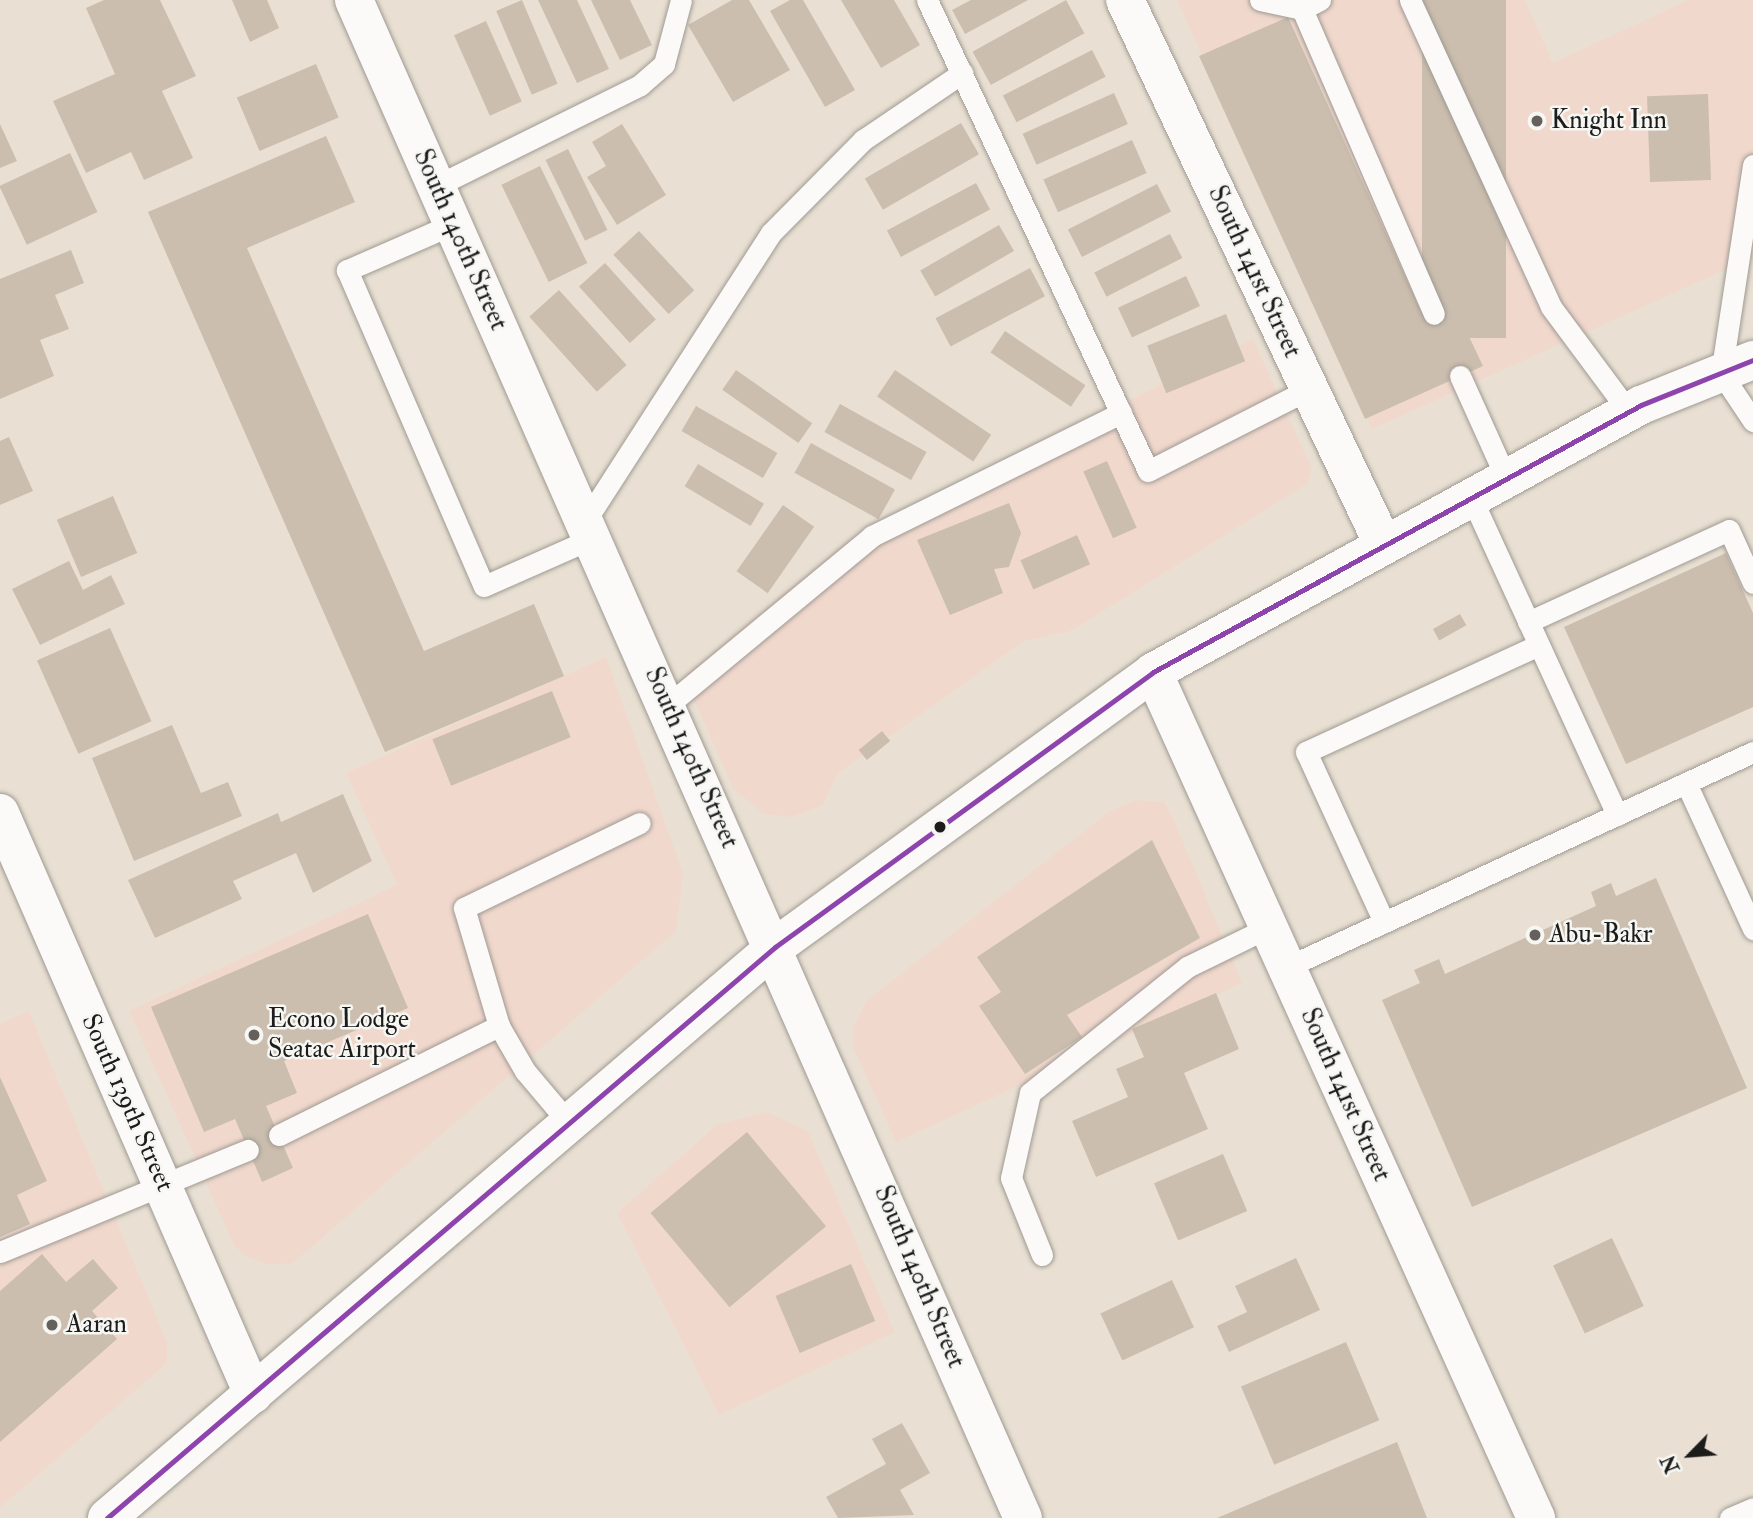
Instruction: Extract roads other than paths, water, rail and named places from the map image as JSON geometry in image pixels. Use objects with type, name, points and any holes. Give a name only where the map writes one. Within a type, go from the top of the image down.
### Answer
[{"type":"street","name":"South 140th Street","points":[[354,0],[775,947],[1023,1518]]},
{"type":"street","name":"South 141st Street","points":[[1125,0],[1383,544]]},
{"type":"street","points":[[107,1518],[775,947],[1153,672],[1629,412],[1737,366]]},
{"type":"street","name":"South 141st Street","points":[[1153,672],[1536,1518]]},
{"type":"street","name":"South 139th Street","points":[[0,813],[253,1394]]},
{"type":"lane","points":[[436,186],[640,85],[664,64],[681,0]]},
{"type":"lane","points":[[927,0],[1148,471],[1310,389]]},
{"type":"lane","points":[[1260,0],[1311,4],[1434,314]]},
{"type":"lane","points":[[1410,0],[1551,307],[1629,412]]},
{"type":"lane","points":[[453,224],[347,271],[484,586],[590,529],[771,233],[863,140],[962,73]]},
{"type":"lane","points":[[1753,165],[1737,366],[1753,421]]},
{"type":"lane","points":[[1460,376],[1506,478]]},
{"type":"lane","points":[[668,705],[872,536],[1121,413]]},
{"type":"lane","points":[[1471,497],[1617,814]]},
{"type":"lane","points":[[1528,622],[1728,530],[1753,583]]},
{"type":"lane","points":[[1384,922],[1306,752],[1539,645]]},
{"type":"lane","points":[[1287,967],[1753,752]]},
{"type":"lane","points":[[1686,783],[1753,929]]},
{"type":"lane","points":[[569,1123],[525,1071],[499,1026],[464,908],[640,823]]},
{"type":"lane","points":[[1042,1255],[1011,1178],[1030,1093],[1187,967],[1269,927]]},
{"type":"lane","points":[[279,1135],[499,1026]]},
{"type":"lane","points":[[0,1252],[162,1182],[248,1150]]},
{"type":"lane","points":[[1730,1518],[1753,1507]]},
{"type":"place","name":"Knight Inn","points":[[1537,121]]},
{"type":"place","name":"Abu-Bakr","points":[[1535,935]]},
{"type":"place","name":"Econo Lodge Seatac Airport","points":[[254,1035]]},
{"type":"place","name":"Aaran","points":[[52,1325]]}]
